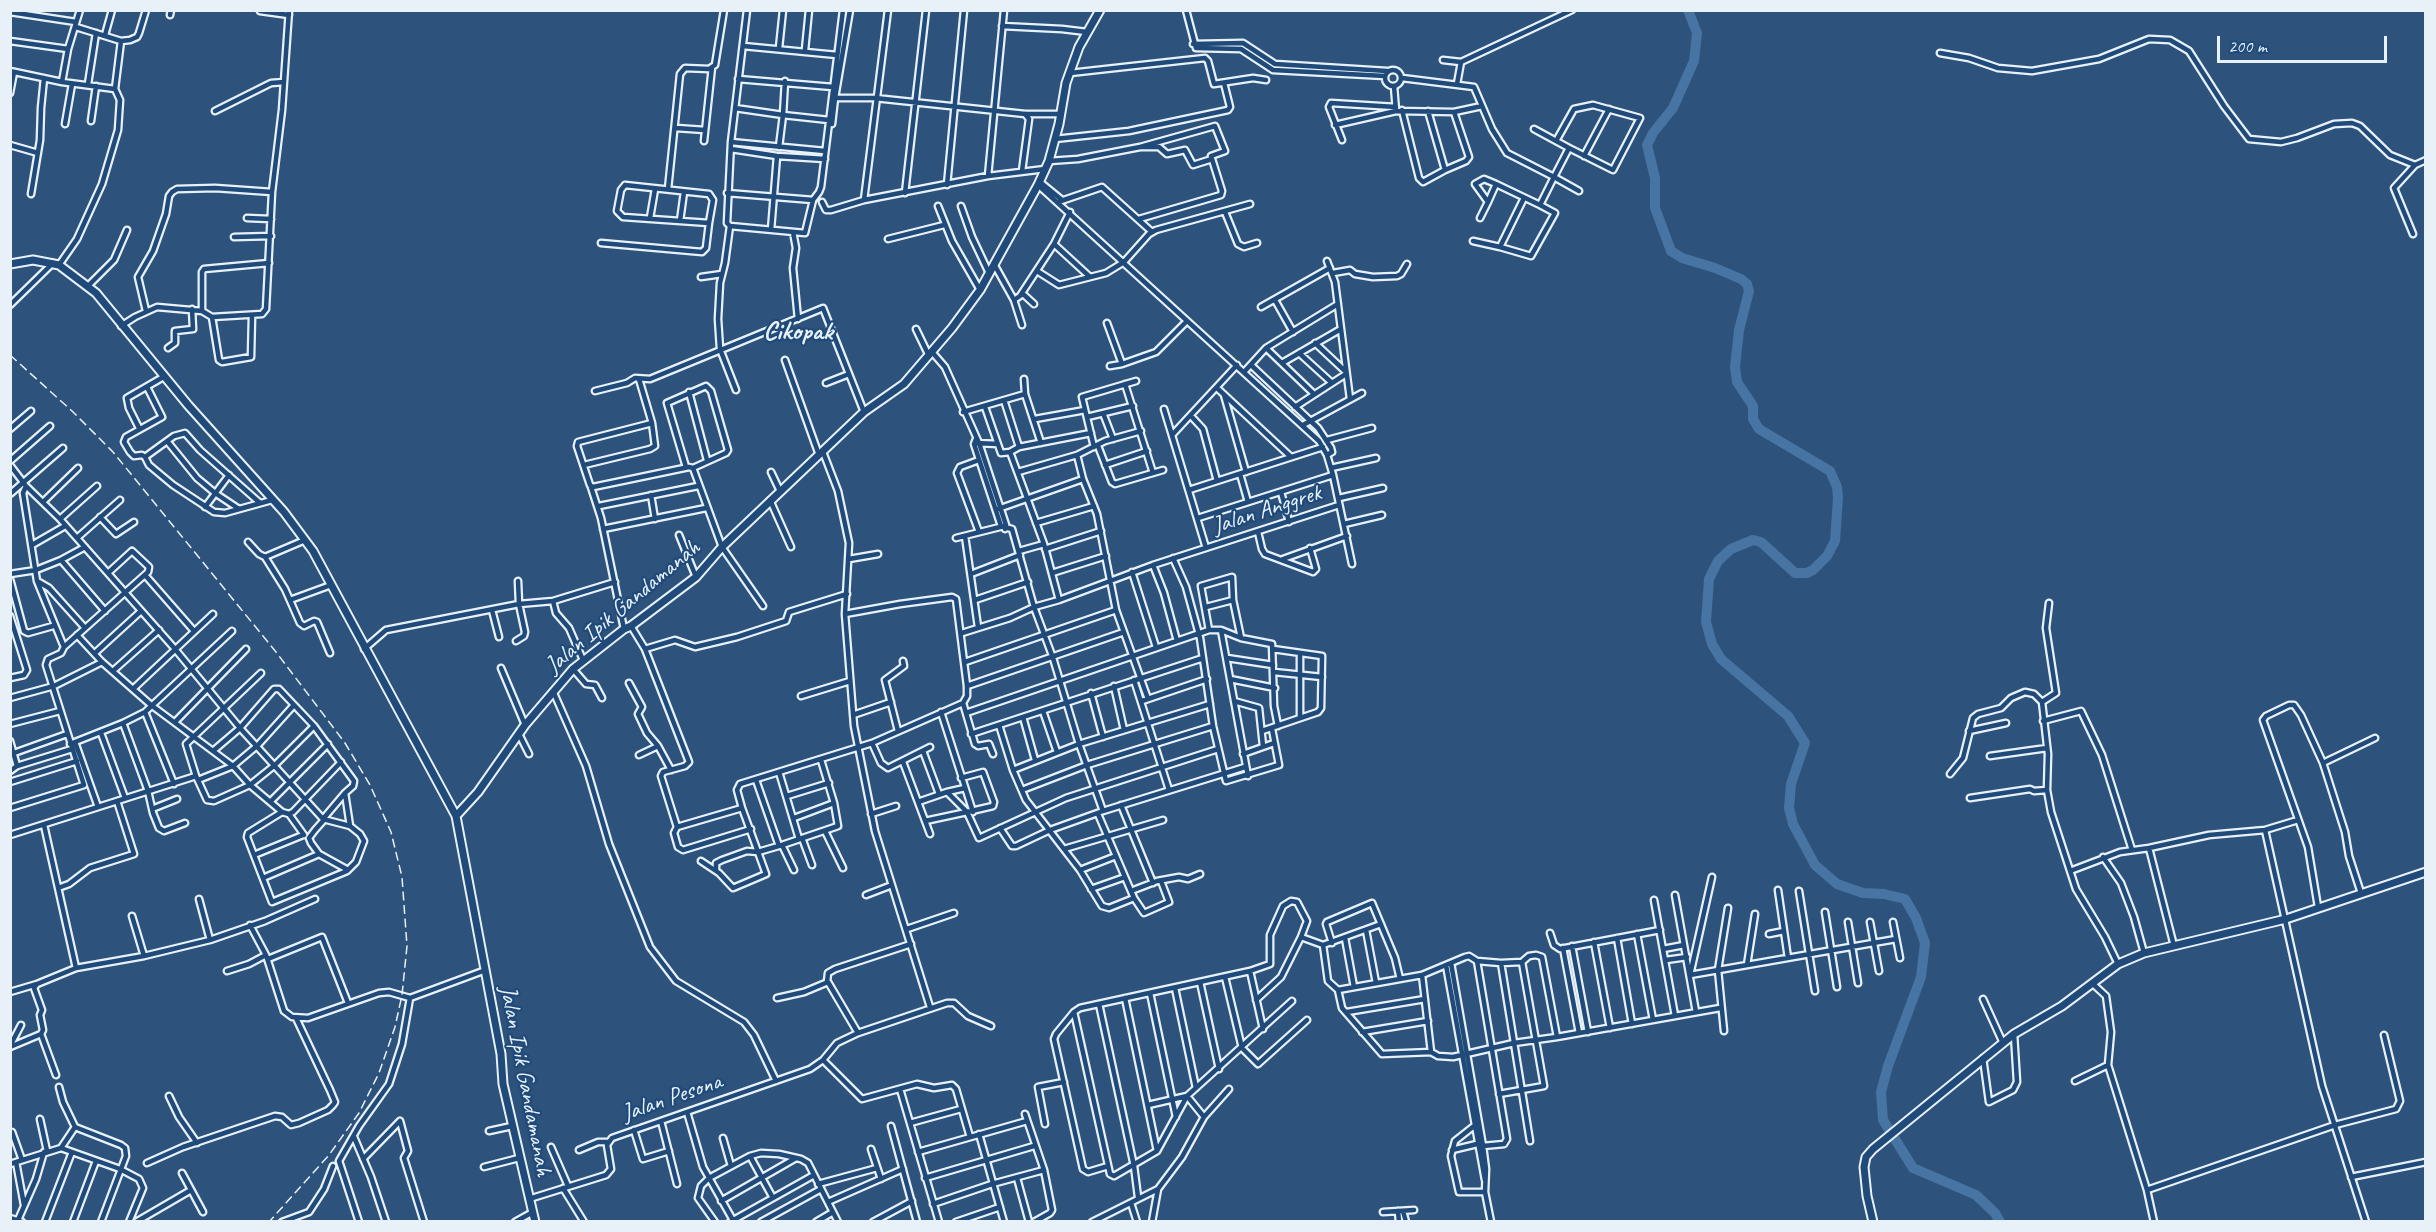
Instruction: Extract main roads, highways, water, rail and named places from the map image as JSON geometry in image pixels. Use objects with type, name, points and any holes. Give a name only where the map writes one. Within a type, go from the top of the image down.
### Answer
[{"type":"waterway","points":[[1688,10],[1697,33],[1694,61],[1673,108],[1653,133],[1647,145],[1655,178],[1655,208],[1671,251],[1682,258],[1741,279],[1747,284],[1749,291],[1739,330],[1735,367],[1737,382],[1753,406],[1753,419],[1759,429],[1830,471],[1837,487],[1838,498],[1835,541],[1827,556],[1813,570],[1807,573],[1795,573],[1761,542],[1753,540],[1731,549],[1718,561],[1709,579],[1706,622],[1712,644],[1721,659],[1788,716],[1805,743],[1791,784],[1789,808],[1793,824],[1815,865],[1837,884],[1863,893],[1884,894],[1905,899],[1916,918],[1925,943],[1921,977],[1888,1066],[1881,1092],[1883,1120],[1913,1168],[1976,1195],[1995,1213],[2000,1222]]},
{"type":"railway","points":[[10,355],[113,452],[276,652],[345,743],[370,785],[391,832],[402,877],[407,946],[402,995],[395,1027],[379,1073],[359,1113],[329,1155],[269,1222]]},
{"type":"district","name":"Cikopak","points":[[798,332]]}]
